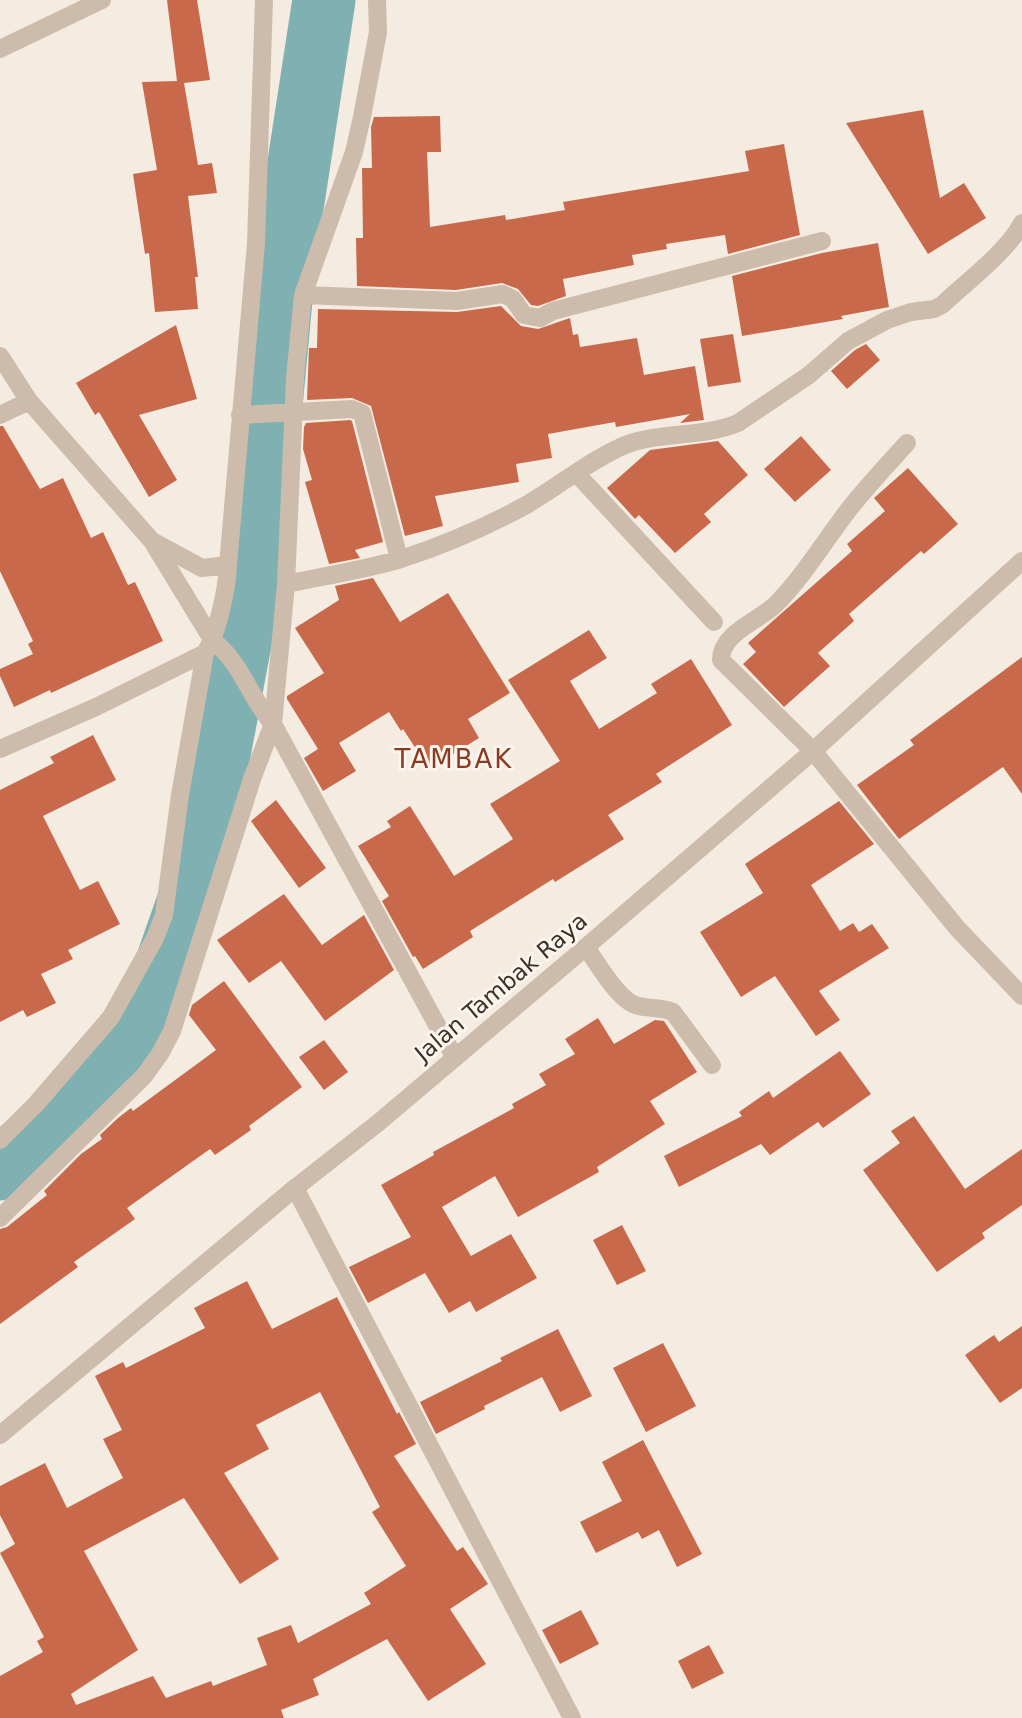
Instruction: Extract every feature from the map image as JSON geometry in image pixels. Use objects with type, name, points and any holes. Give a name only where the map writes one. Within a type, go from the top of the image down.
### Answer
[{"type":"street","points":[[0,49],[102,0]]},
{"type":"street","points":[[0,1140],[36,1104],[111,1017],[155,938],[164,915],[180,795],[209,647],[227,589],[245,415],[256,244],[264,0]]},
{"type":"street","points":[[0,1218],[144,1076],[160,1054],[173,1031],[252,779],[268,718],[286,584],[290,412],[303,295],[354,152],[378,32],[377,0]]},
{"type":"street","points":[[286,584],[399,559],[454,539],[515,510],[625,445],[738,424],[809,375],[848,341],[887,320],[942,305],[995,255],[1018,231],[1022,223]]},
{"type":"street","points":[[303,295],[457,301],[503,294],[513,299],[524,315],[540,318],[553,311],[822,241]]},
{"type":"street","points":[[0,356],[29,401],[152,541],[209,647]]},
{"type":"street","points":[[0,415],[29,401]]},
{"type":"street","points":[[245,415],[352,409],[362,413],[399,559]]},
{"type":"street","points":[[907,443],[850,508],[800,577],[773,607],[726,641],[721,651],[721,660],[813,751],[957,928],[1022,996]]},
{"type":"street","points":[[576,473],[714,622]]},
{"type":"street","points":[[152,541],[202,568],[228,565]]},
{"type":"street","name":"Jalan Tambak Raya","points":[[0,1435],[295,1188],[378,1123],[586,947],[813,751],[1022,561]]},
{"type":"street","points":[[0,749],[96,707],[209,647],[228,652],[268,718],[455,1058]]},
{"type":"street","points":[[586,947],[621,995],[631,1003],[673,1012],[712,1065]]},
{"type":"street","points":[[295,1188],[572,1718]]},
{"type":"building","points":[[167,0],[197,0],[210,80],[184,83],[198,165],[212,163],[217,193],[188,196],[198,277],[195,277],[198,309],[155,312],[149,253],[145,254],[133,174],[157,170],[142,82],[177,81]]},
{"type":"building","points":[[923,110],[940,198],[964,183],[986,218],[928,254],[846,123]]},
{"type":"building","points":[[440,116],[441,152],[427,152],[430,227],[505,215],[506,220],[565,210],[563,202],[749,171],[745,151],[784,144],[800,235],[728,254],[725,235],[666,244],[667,249],[632,255],[634,265],[563,279],[566,296],[538,306],[531,305],[518,289],[502,283],[456,290],[357,286],[356,238],[363,238],[362,168],[372,168],[371,127],[374,117]]},
{"type":"building","points":[[878,243],[889,307],[841,316],[843,319],[742,336],[732,276],[822,253]]},
{"type":"building","points":[[501,306],[521,326],[538,329],[570,318],[573,335],[578,334],[580,347],[637,338],[644,375],[695,366],[704,420],[680,423],[690,414],[616,427],[615,422],[548,434],[552,458],[516,464],[519,482],[435,496],[443,526],[405,536],[371,406],[352,398],[307,400],[309,348],[317,348],[318,309],[457,312]]},
{"type":"building","points":[[176,325],[197,399],[139,415],[177,480],[149,497],[99,412],[95,415],[76,383]]},
{"type":"building","points":[[733,334],[741,382],[708,387],[700,339]]},
{"type":"building","points":[[866,344],[880,360],[847,389],[831,371]]},
{"type":"building","points":[[350,420],[383,542],[355,550],[360,558],[329,564],[305,482],[312,480],[303,449],[304,427],[306,423]]},
{"type":"building","points":[[0,426],[3,426],[40,489],[63,478],[91,538],[103,532],[128,585],[135,582],[163,641],[51,693],[50,690],[14,707],[0,676],[0,669],[33,654],[28,644],[33,641],[0,571]]},
{"type":"building","points":[[801,436],[831,470],[795,502],[764,469]]},
{"type":"building","points":[[718,441],[748,475],[704,514],[711,522],[675,553],[639,515],[635,519],[607,488],[650,450]]},
{"type":"building","points":[[908,468],[958,524],[924,554],[921,551],[849,614],[854,621],[818,653],[830,666],[784,707],[743,664],[756,652],[748,643],[852,551],[847,544],[885,511],[874,498]]},
{"type":"building","points":[[373,578],[400,622],[448,593],[510,693],[468,719],[479,738],[429,769],[389,712],[339,743],[356,771],[323,791],[304,758],[318,749],[287,696],[324,673],[295,628],[339,600],[335,586]]},
{"type":"building","points":[[589,630],[607,658],[570,681],[599,729],[657,693],[651,684],[691,659],[732,725],[656,774],[662,782],[608,815],[624,839],[470,931],[473,937],[423,969],[415,956],[413,957],[382,901],[389,896],[358,846],[391,827],[387,821],[410,806],[454,876],[513,839],[490,804],[560,761],[508,680]]},
{"type":"building","points":[[1022,657],[1022,794],[1003,767],[899,839],[857,785],[914,745],[910,740]]},
{"type":"building","points":[[93,735],[116,780],[43,816],[80,890],[98,881],[120,924],[68,950],[73,959],[41,974],[56,1003],[27,1017],[23,1010],[0,1022],[0,790],[54,763],[50,757]]},
{"type":"building","points":[[276,800],[326,868],[299,888],[251,821]]},
{"type":"building","points":[[839,801],[874,844],[811,885],[840,931],[853,923],[859,932],[872,924],[889,948],[819,991],[840,1020],[816,1036],[775,976],[741,997],[700,932],[763,893],[745,864]]},
{"type":"building","points":[[284,894],[322,945],[364,915],[394,970],[325,1021],[281,961],[249,983],[217,940]]},
{"type":"building","points":[[224,981],[302,1087],[249,1126],[251,1130],[215,1155],[210,1149],[127,1208],[135,1219],[74,1262],[78,1267],[0,1324],[0,1229],[7,1227],[47,1195],[44,1191],[81,1154],[102,1139],[100,1135],[118,1118],[131,1108],[133,1111],[216,1050],[189,1015],[192,1005]]},
{"type":"building","points":[[598,1018],[614,1044],[655,1020],[664,1021],[697,1072],[650,1101],[665,1124],[597,1167],[599,1172],[518,1217],[495,1176],[442,1207],[471,1256],[511,1234],[537,1278],[476,1312],[470,1301],[449,1313],[425,1273],[368,1303],[349,1267],[411,1237],[381,1185],[434,1155],[433,1152],[514,1108],[512,1104],[546,1085],[539,1074],[575,1054],[565,1039]]},
{"type":"building","points":[[324,1040],[348,1072],[324,1090],[299,1057]]},
{"type":"building","points":[[840,1051],[871,1094],[823,1128],[818,1122],[770,1155],[761,1144],[679,1187],[664,1156],[742,1116],[739,1112],[769,1091],[773,1098]]},
{"type":"building","points":[[914,1116],[965,1189],[1022,1149],[1022,1205],[982,1233],[985,1238],[937,1272],[863,1170],[900,1143],[891,1131]]},
{"type":"building","points":[[622,1225],[646,1271],[617,1285],[593,1240]]},
{"type":"building","points":[[247,1281],[272,1329],[337,1297],[397,1414],[399,1412],[416,1444],[394,1456],[457,1551],[463,1547],[488,1584],[450,1609],[486,1664],[428,1701],[387,1639],[313,1679],[319,1695],[281,1710],[284,1718],[0,1718],[0,1676],[43,1652],[37,1641],[44,1637],[0,1553],[15,1544],[0,1515],[0,1486],[45,1463],[67,1508],[123,1478],[103,1439],[122,1430],[95,1376],[123,1362],[126,1368],[205,1328],[194,1308]],"holes":[[[320,1392],[380,1507],[372,1512],[406,1566],[364,1593],[371,1604],[298,1643],[291,1625],[257,1638],[267,1665],[213,1686],[211,1681],[166,1698],[153,1676],[76,1705],[71,1694],[138,1650],[84,1551],[184,1498],[240,1584],[279,1559],[224,1473],[269,1449],[256,1425]]]},
{"type":"building","points":[[1022,1326],[1022,1388],[1000,1403],[965,1355],[994,1335],[999,1342]]},
{"type":"building","points":[[558,1329],[592,1396],[560,1412],[542,1377],[436,1434],[420,1402],[502,1361],[500,1358]]},
{"type":"building","points":[[663,1343],[696,1406],[646,1432],[613,1368]]},
{"type":"building","points":[[643,1440],[702,1554],[677,1567],[659,1530],[642,1539],[638,1532],[596,1553],[580,1522],[622,1501],[602,1462]]},
{"type":"building","points":[[581,1610],[599,1644],[560,1664],[542,1630]]},
{"type":"building","points":[[709,1645],[724,1673],[692,1689],[678,1661]]},
{"type":"waterway","points":[[0,1169],[67,1110],[151,1008],[194,886],[245,617],[267,448],[286,247],[324,0]]},
{"type":"district","name":"TAMBAK","points":[[454,759]]}]
